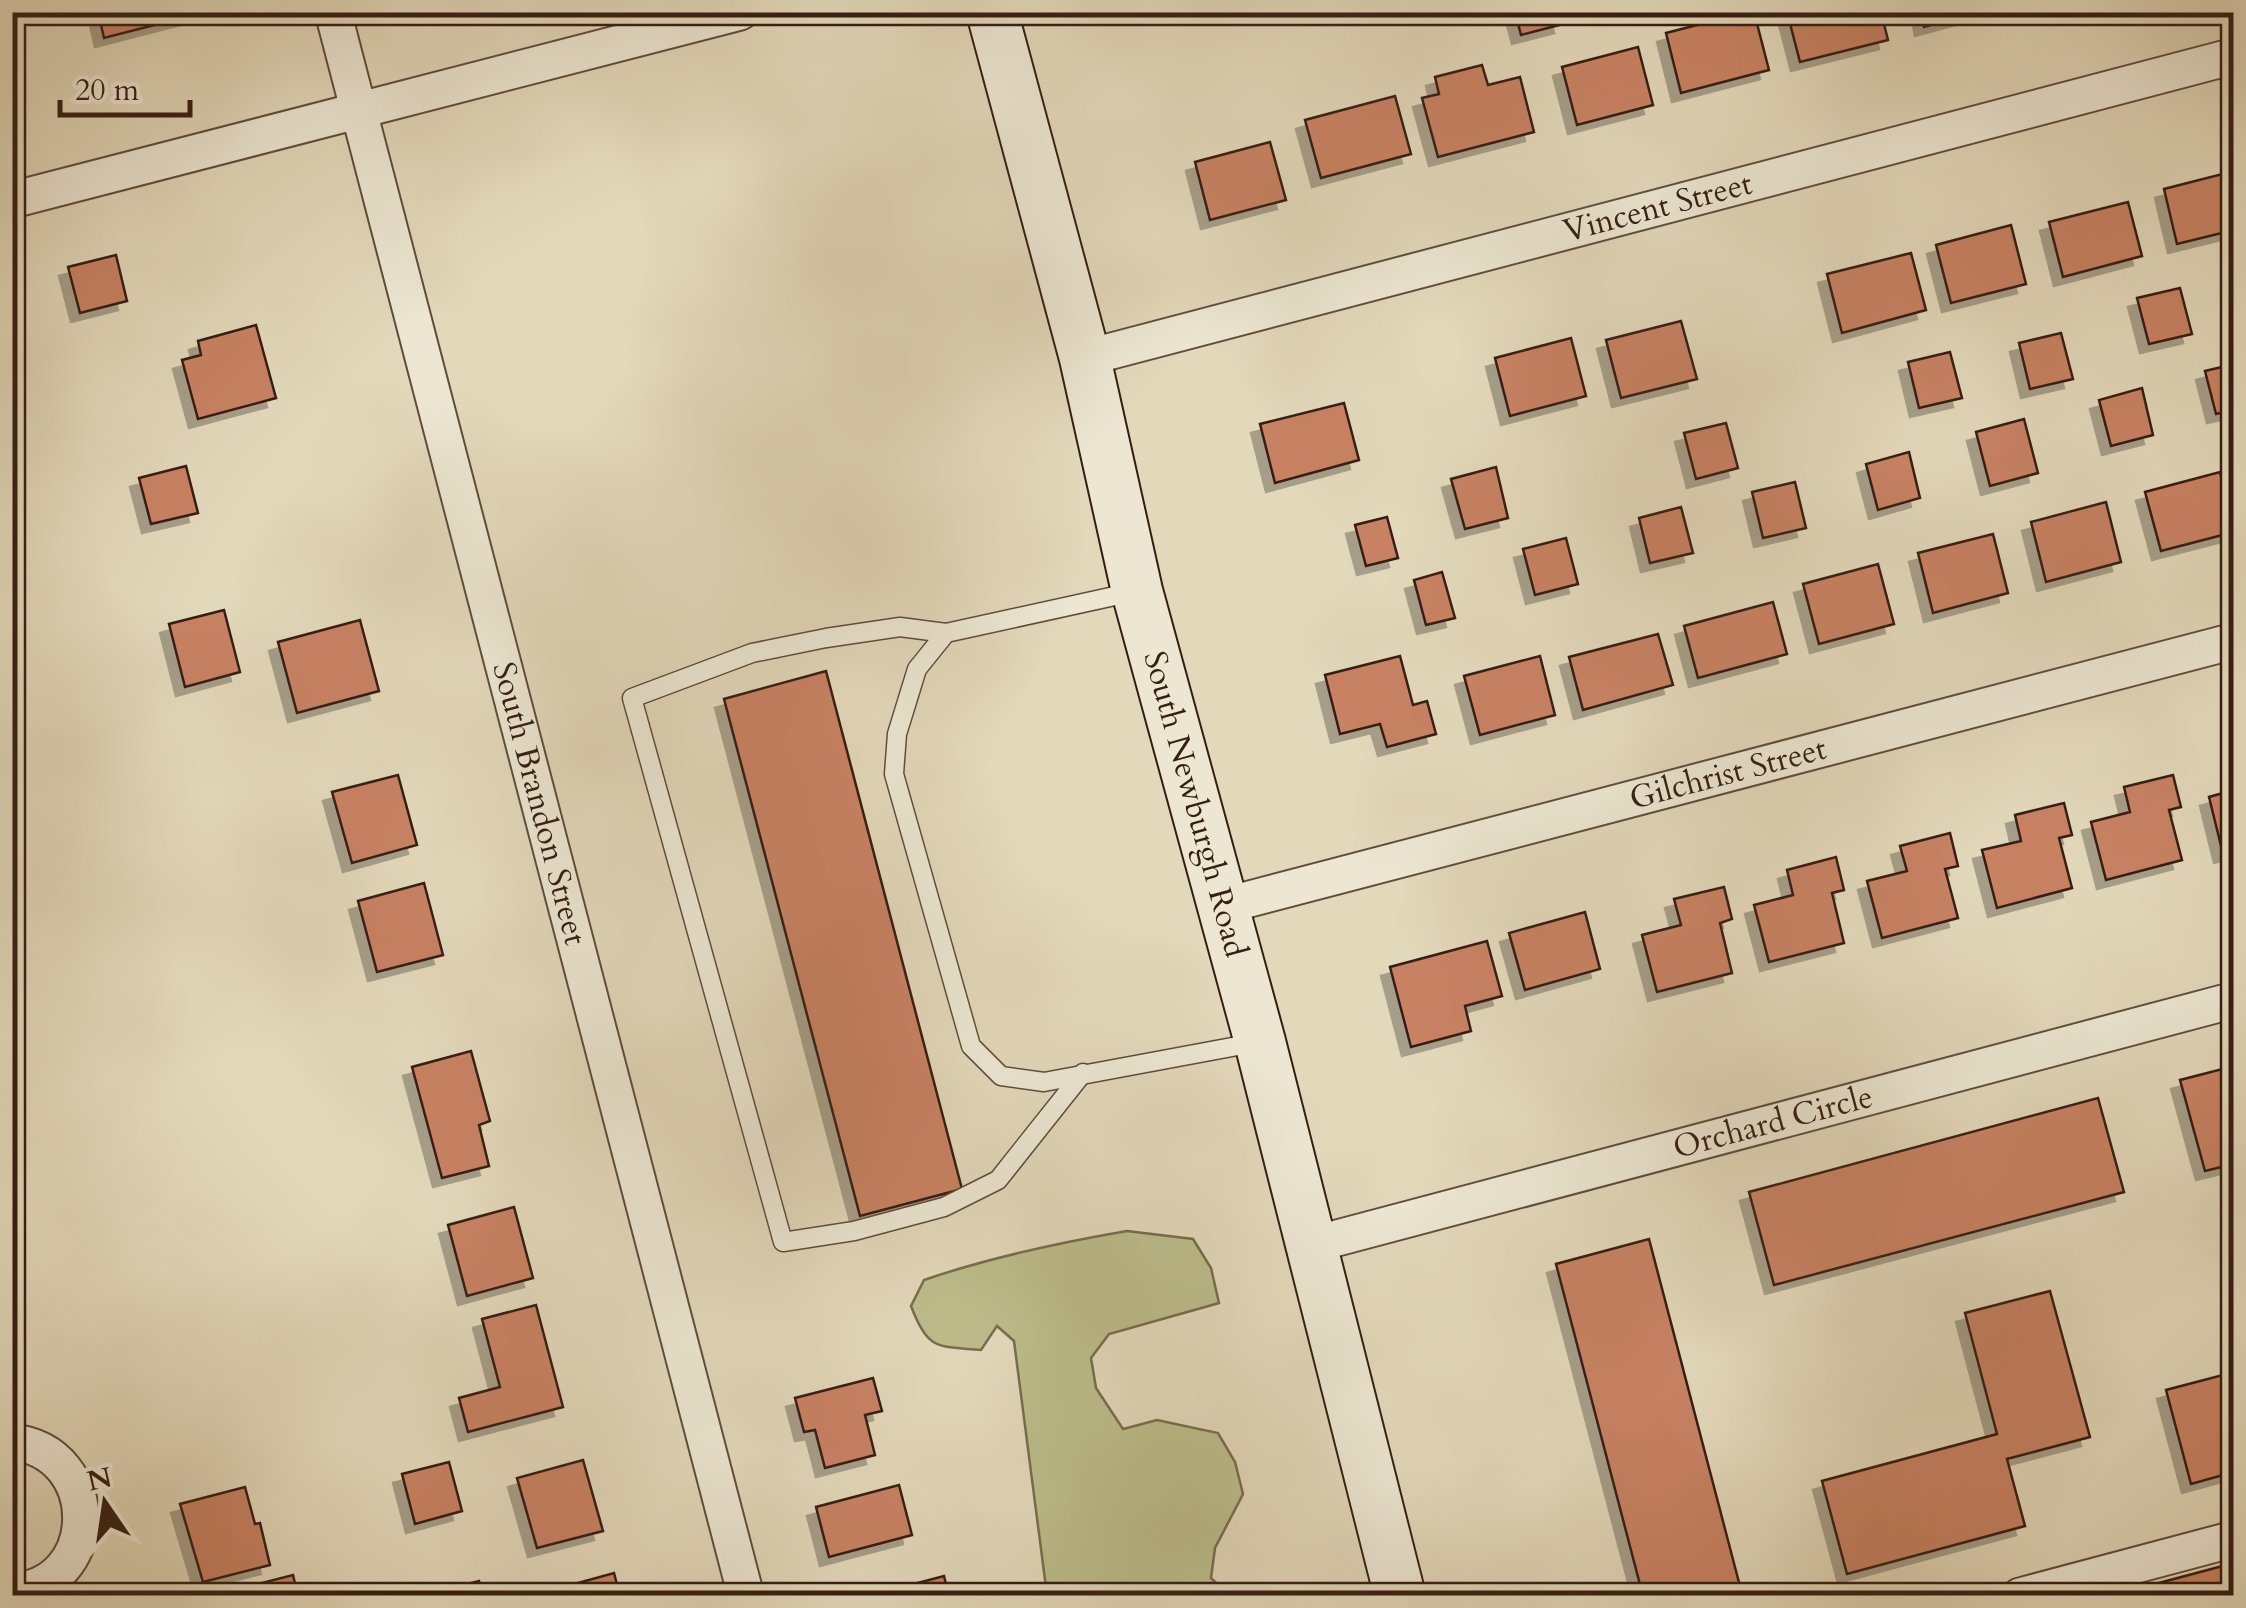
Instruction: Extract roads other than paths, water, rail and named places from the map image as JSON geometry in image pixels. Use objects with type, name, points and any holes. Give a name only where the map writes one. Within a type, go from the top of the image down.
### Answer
[{"type":"main road","name":"South Newburgh Road","points":[[992,12],[1085,358],[1136,591],[1260,1042],[1400,1596]]},
{"type":"street","name":"South Brandon Street","points":[[333,12],[746,1596]]},
{"type":"street","points":[[12,200],[740,12]]},
{"type":"street","name":"Vincent Street","points":[[1085,358],[2234,56]]},
{"type":"street","name":"Gilchrist Street","points":[[1224,906],[2234,642]]},
{"type":"street","name":"Orchard Circle","points":[[1312,1244],[2234,1000]]},
{"type":"street","points":[[12,1442],[29,1444],[52,1456],[70,1475],[81,1499],[82,1525],[76,1548],[62,1568],[43,1583],[12,1591]]},
{"type":"street","points":[[2020,1596],[2234,1539]]},
{"type":"lane","points":[[1083,1074],[998,1180],[944,1207],[854,1230],[782,1242],[632,698],[752,653],[900,626],[946,633],[1136,591]]},
{"type":"lane","points":[[946,633],[917,669],[898,734],[894,774],[971,1046],[1000,1076],[1044,1082],[1260,1042]]}]
